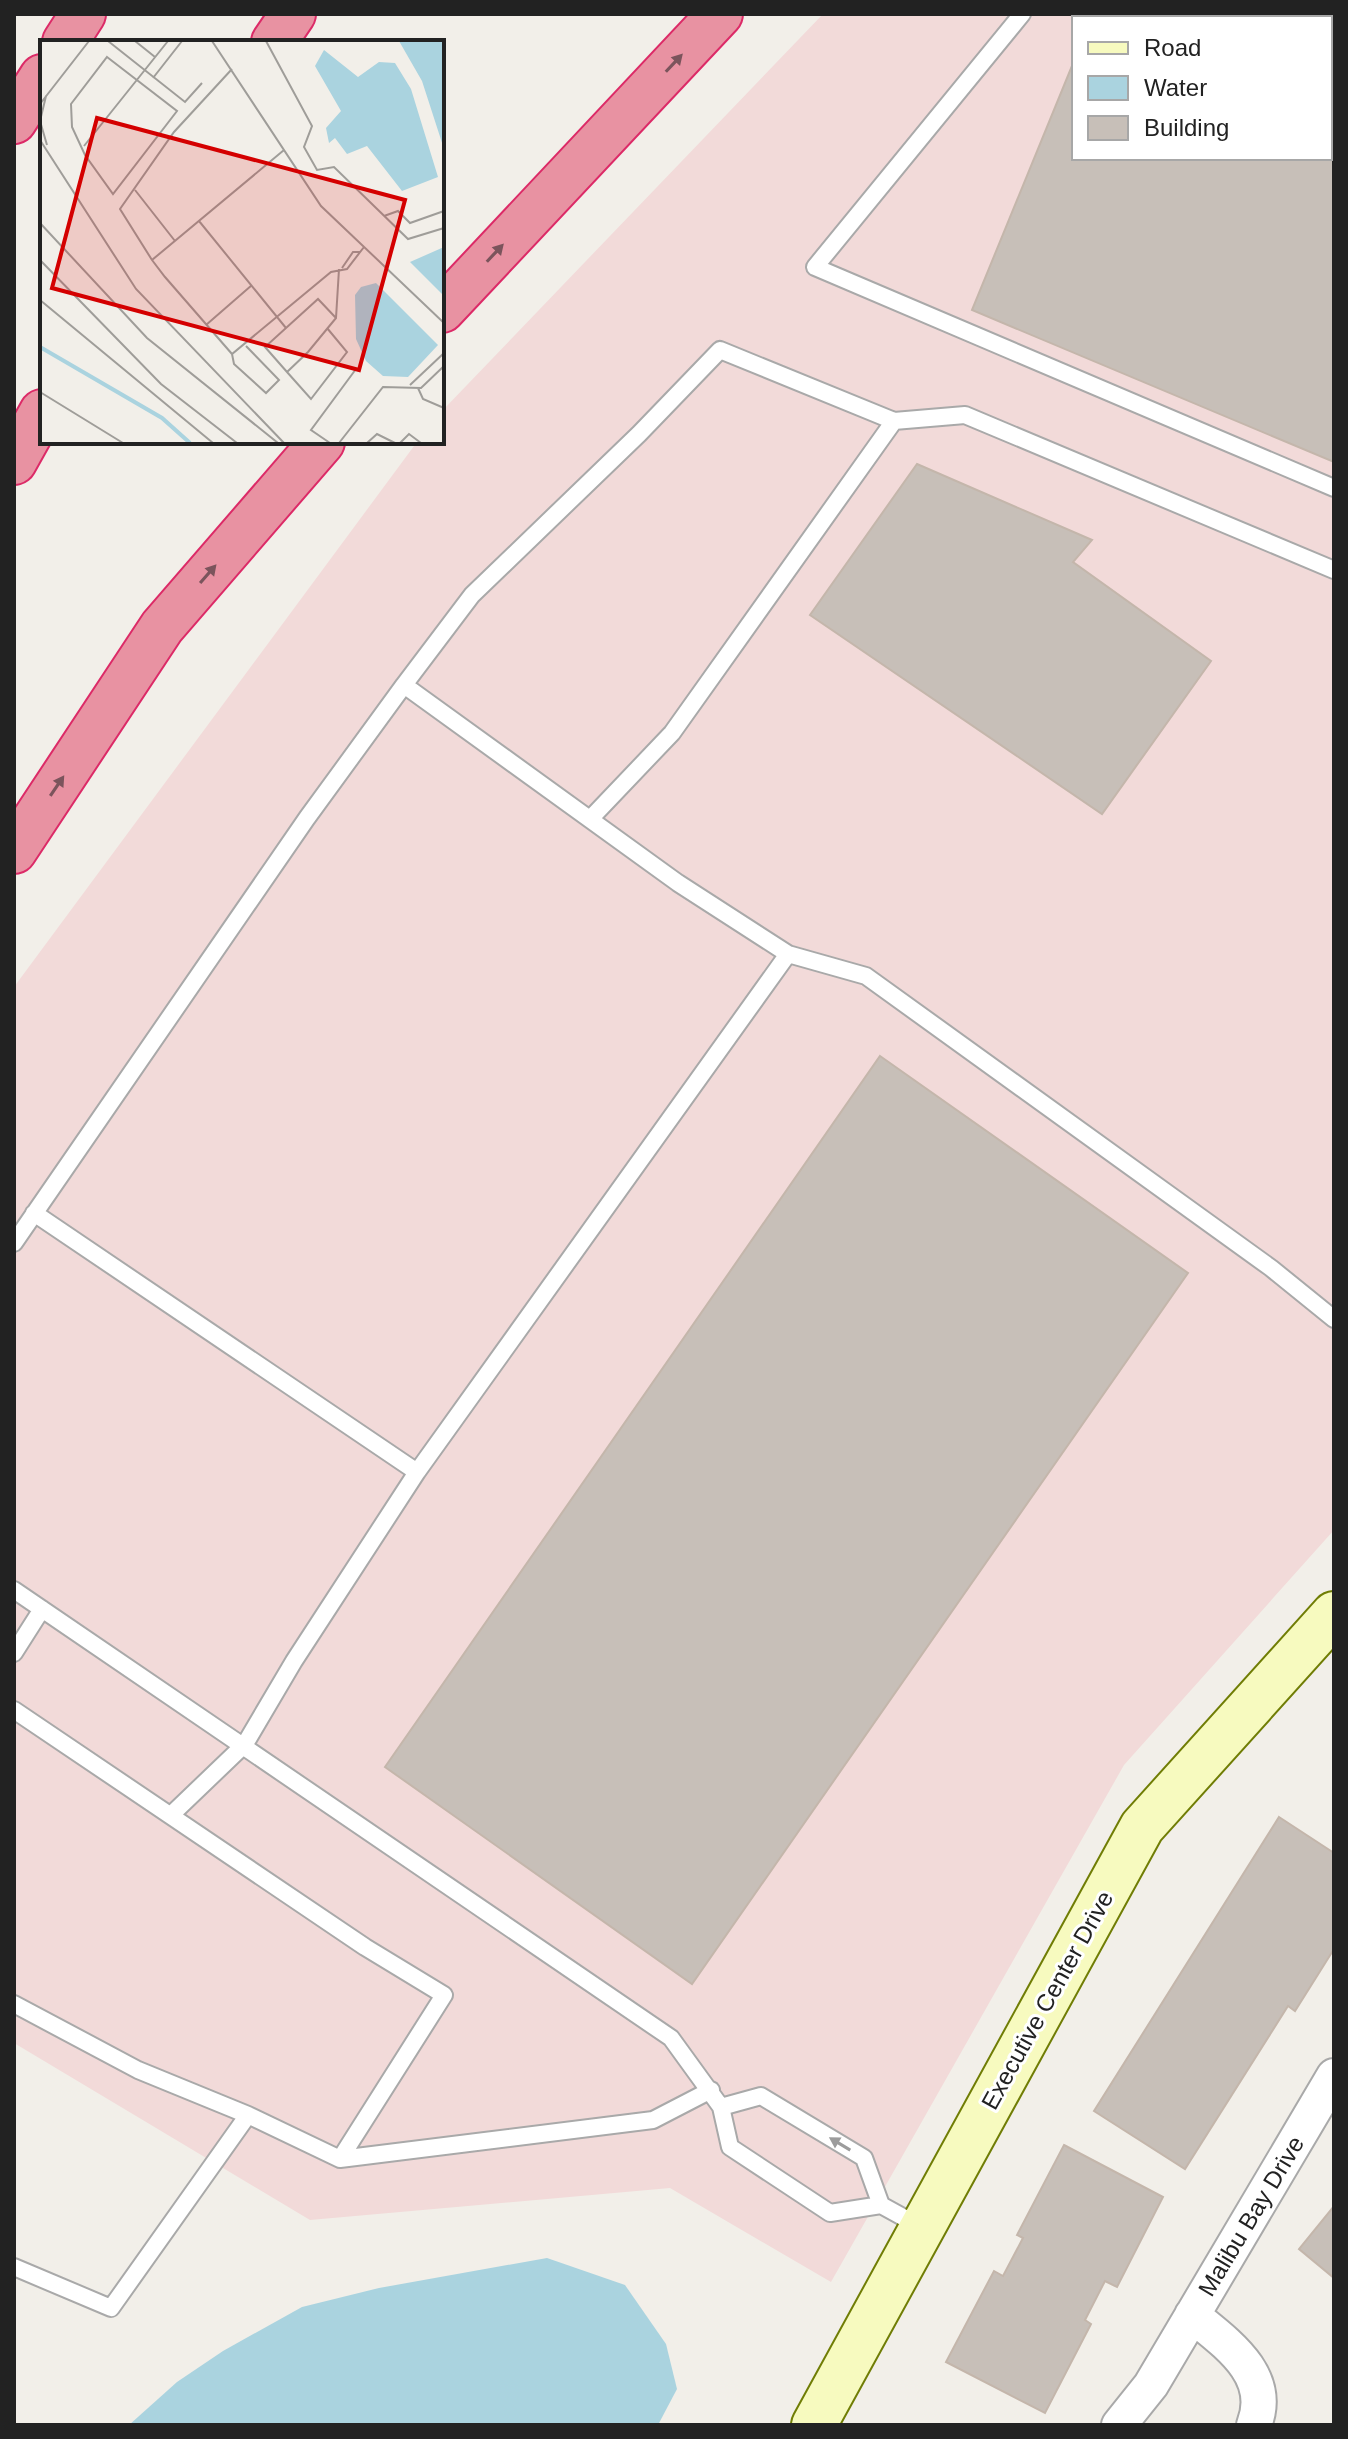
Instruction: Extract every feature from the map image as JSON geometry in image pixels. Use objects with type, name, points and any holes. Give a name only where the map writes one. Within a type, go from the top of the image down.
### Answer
[{"type":"highway","points":[[66,40],[83,14]]},
{"type":"highway","points":[[275,40],[293,14]]},
{"type":"highway","points":[[444,308],[720,14]]},
{"type":"highway","points":[[14,121],[40,80]]},
{"type":"highway","points":[[14,462],[40,416]]},
{"type":"highway","points":[[14,851],[162,627],[320,444]]},
{"type":"street","name":"Executive Center Drive","points":[[814,2425],[1142,1827],[1334,1614]]},
{"type":"street","name":"Malibu Bay Drive","points":[[1119,2425],[1151,2385],[1334,2076]]},
{"type":"street","name":"Malibu Bay Drive","points":[[1192,2315],[1241,2356],[1256,2381],[1260,2411],[1254,2425]]},
{"type":"lane","points":[[1022,14],[815,267],[1334,488]]},
{"type":"lane","points":[[14,1243],[307,818],[472,595],[639,434],[720,350],[894,421],[965,415],[1334,570]]},
{"type":"lane","points":[[591,818],[672,733],[894,421]]},
{"type":"lane","points":[[404,685],[678,883],[788,954],[866,976],[1271,1268],[1334,1319]]},
{"type":"lane","points":[[172,1814],[245,1744],[294,1661],[417,1472],[788,954]]},
{"type":"lane","points":[[34,1213],[417,1472]]},
{"type":"lane","points":[[14,1590],[245,1744],[671,2038],[721,2107],[730,2147],[830,2213],[881,2205],[922,2228]]},
{"type":"lane","points":[[14,1653],[42,1609]]},
{"type":"lane","points":[[14,1710],[365,1947],[444,1995],[340,2159]]},
{"type":"lane","points":[[14,2004],[138,2070],[248,2115],[340,2159],[653,2120],[711,2090]]},
{"type":"lane","points":[[721,2107],[761,2096],[864,2158],[881,2205]]},
{"type":"lane","points":[[14,2267],[111,2308],[248,2115]]},
{"type":"shaded area","points":[[823,14],[1334,14],[1334,1530],[1124,1765],[831,2282],[670,2188],[310,2220],[14,2043],[14,987],[416,444],[444,444],[444,409]]},
{"type":"water","points":[[547,2258],[625,2285],[666,2344],[677,2389],[658,2425],[129,2425],[177,2382],[223,2351],[302,2307],[379,2288]]},
{"type":"building","points":[[1072,66],[1072,160],[1332,160],[1334,107],[1334,462],[972,310]]},
{"type":"building","points":[[917,464],[1092,540],[1073,562],[1211,661],[1102,814],[810,615]]},
{"type":"building","points":[[880,1056],[1188,1273],[692,1984],[385,1767]]},
{"type":"building","points":[[1279,1817],[1334,1853],[1334,1949],[1295,2011],[1288,2006],[1185,2169],[1094,2111]]},
{"type":"building","points":[[1064,2145],[1163,2197],[1117,2287],[1105,2281],[1085,2320],[1091,2324],[1045,2413],[946,2362],[994,2271],[1003,2276],[1023,2238],[1017,2235]]},
{"type":"building","points":[[1334,2206],[1334,2278],[1299,2249]]}]
